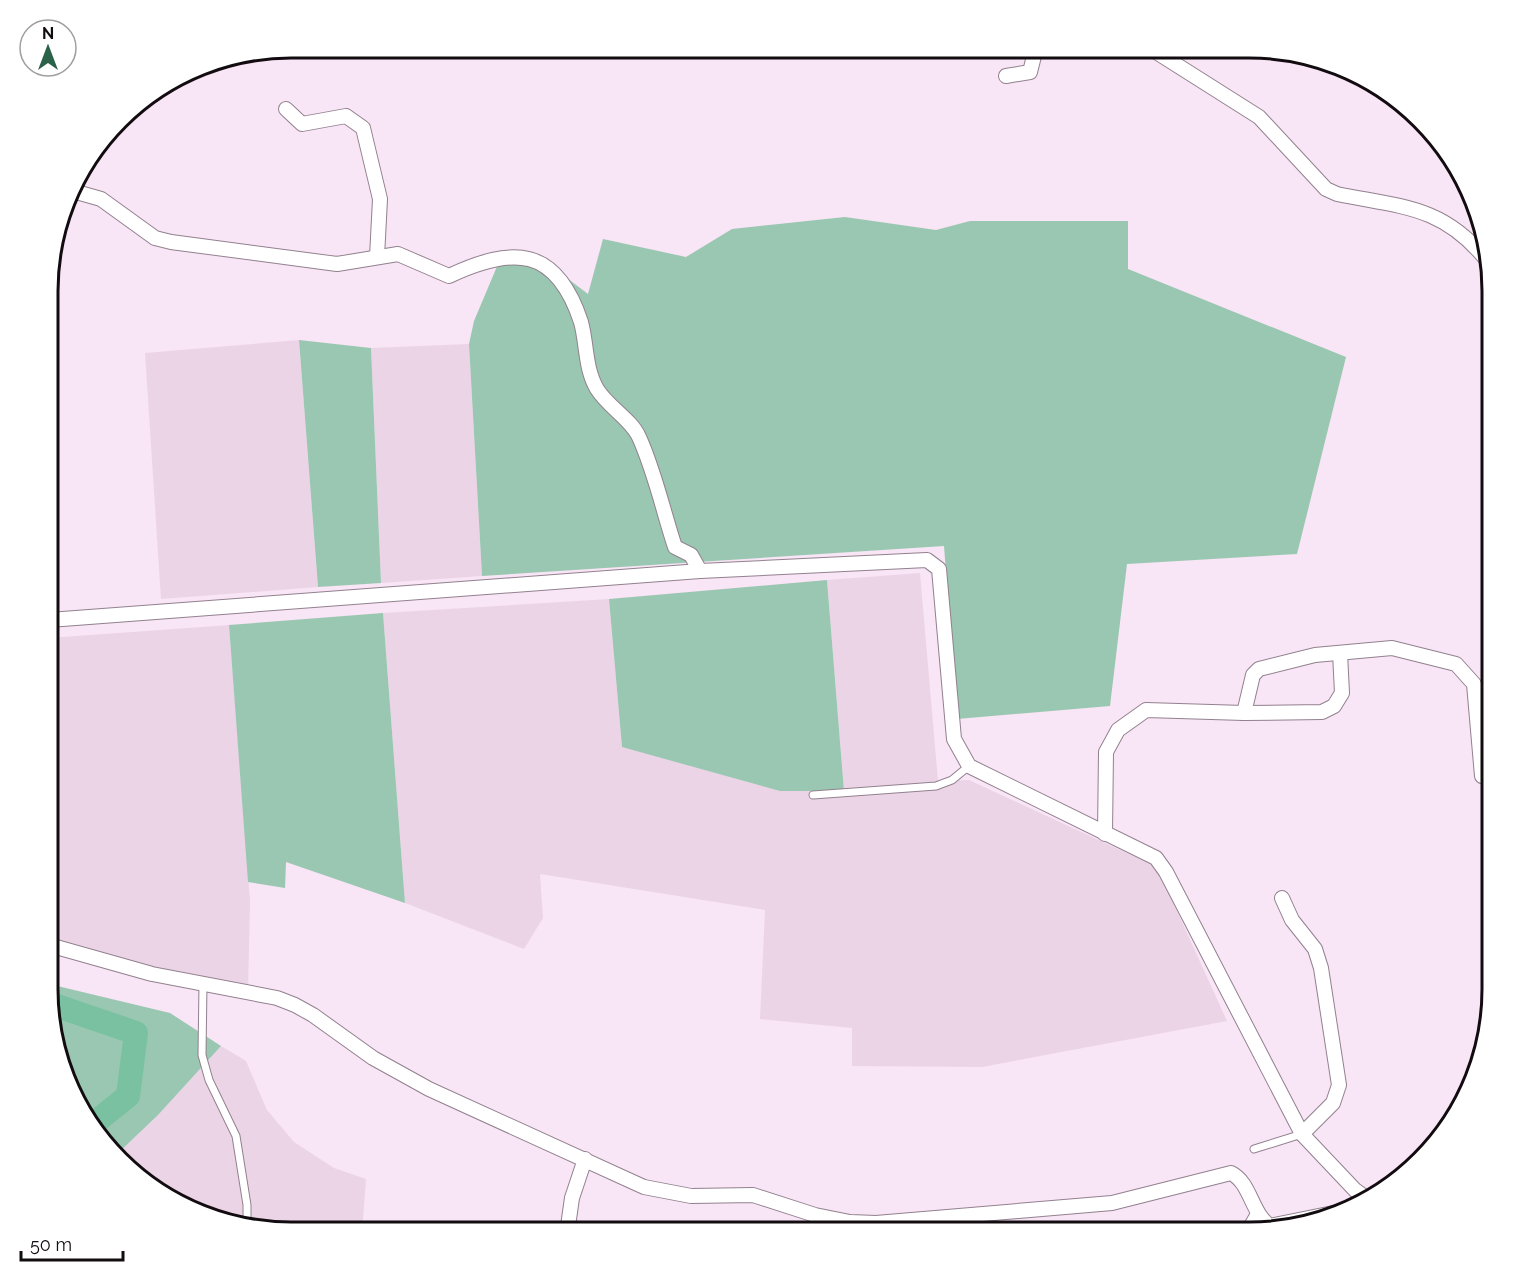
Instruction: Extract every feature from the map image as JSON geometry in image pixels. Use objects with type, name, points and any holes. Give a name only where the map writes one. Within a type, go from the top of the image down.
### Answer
[{"type":"street","points":[[1006,76],[1030,72],[1034,58]]},
{"type":"street","points":[[1166,58],[1259,117],[1326,189],[1337,194],[1431,214],[1451,224],[1478,249]]},
{"type":"street","points":[[286,109],[302,124],[346,116],[363,128],[380,199],[377,257]]},
{"type":"street","points":[[80,194],[101,199],[155,238],[171,242],[337,264],[398,255],[449,276],[476,264],[522,257],[542,262],[563,284],[580,322],[589,367],[597,388],[639,436],[675,547],[691,555],[700,571]]},
{"type":"street","points":[[58,619],[700,571],[927,560],[934,563],[939,569],[954,739],[969,766],[1156,858],[1166,872],[1302,1134],[1360,1194]]},
{"type":"street","points":[[1244,713],[1253,675],[1259,669],[1316,655],[1392,648],[1456,664],[1474,684],[1482,776]]},
{"type":"street","points":[[1105,834],[1106,752],[1118,730],[1146,710],[1244,713],[1322,712],[1334,706],[1342,693],[1340,652]]},
{"type":"street","points":[[1282,898],[1292,920],[1316,949],[1339,1085],[1333,1103],[1302,1134]]},
{"type":"street","points":[[58,948],[152,974],[277,998],[295,1005],[313,1015],[373,1058],[429,1089],[644,1187],[671,1194],[753,1195],[815,1215],[850,1222]]},
{"type":"street","points":[[569,1222],[572,1198],[585,1159]]},
{"type":"street","points":[[933,1222],[1112,1203],[1231,1173],[1239,1177],[1258,1214],[1266,1222]]},
{"type":"street","points":[[1253,1222],[1258,1214]]},
{"type":"lane","points":[[813,795],[936,786],[952,780],[969,766]]},
{"type":"lane","points":[[203,984],[202,1055],[209,1080],[236,1136],[247,1204],[247,1218]]},
{"type":"lane","points":[[1254,1149],[1302,1134]]},
{"type":"shaded area","points":[[299,340],[318,587],[161,599],[145,353]]},
{"type":"shaded area","points":[[469,344],[482,576],[381,583],[371,348]]},
{"type":"shaded area","points":[[920,573],[938,781],[969,780],[1157,867],[1227,1021],[982,1067],[852,1066],[852,1028],[760,1019],[765,910],[540,874],[543,918],[524,949],[405,903],[383,613],[609,599],[622,747],[844,790],[827,580]]},
{"type":"shaded area","points":[[229,625],[250,901],[248,992],[58,944],[58,637]]},
{"type":"shaded area","points":[[221,1046],[246,1061],[267,1110],[294,1142],[334,1168],[366,1179],[363,1222],[261,1221],[231,1215],[188,1198],[162,1183],[138,1165],[122,1149],[158,1115]]},
{"type":"green space","points":[[845,217],[936,230],[970,221],[1128,221],[1128,269],[1346,357],[1297,554],[1127,564],[1110,706],[957,719],[944,546],[482,576],[469,344],[474,321],[501,257],[555,269],[588,294],[603,239],[686,257],[732,229]]},
{"type":"green space","points":[[299,340],[371,348],[381,583],[318,587]]},
{"type":"green space","points":[[827,580],[844,791],[780,791],[622,747],[609,599]]},
{"type":"green space","points":[[383,613],[405,903],[286,862],[285,888],[248,882],[229,625]]},
{"type":"green space","points":[[58,986],[170,1013],[221,1046],[158,1115],[122,1149],[116,1143],[98,1119],[76,1079],[66,1050],[60,1020]]},
{"type":"waterway","points":[[59,1007],[136,1033],[128,1096],[98,1120]]}]
